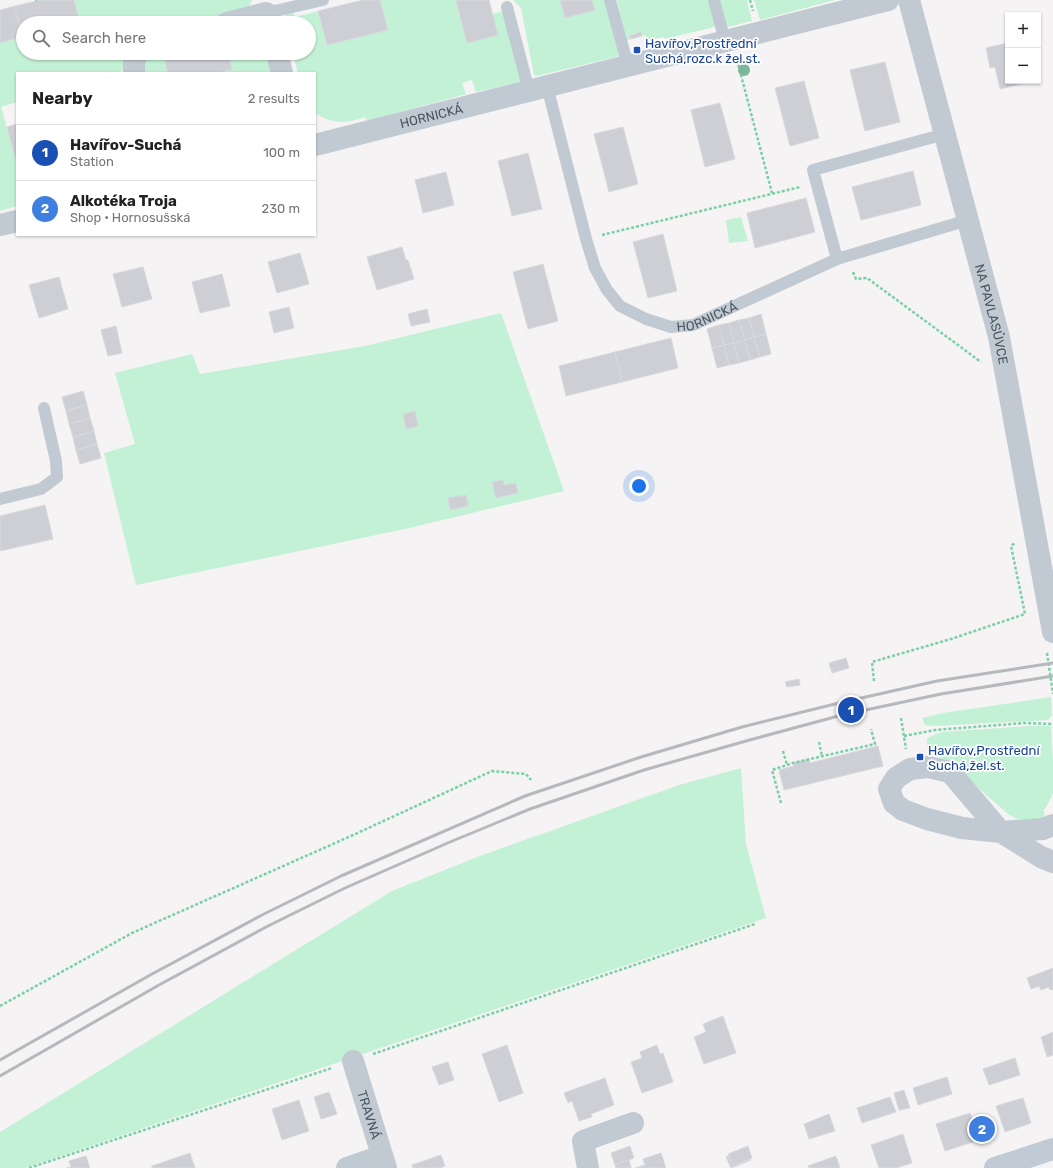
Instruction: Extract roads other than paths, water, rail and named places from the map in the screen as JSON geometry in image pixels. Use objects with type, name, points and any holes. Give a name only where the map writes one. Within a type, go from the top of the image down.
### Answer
[{"type":"street","name":"HORNICKÁ","points":[[316,145],[888,0]]},
{"type":"street","name":"NA PAVLASŮVCE","points":[[909,0],[998,337],[1007,382],[1049,640]]},
{"type":"street","points":[[251,16],[265,12]]},
{"type":"street","points":[[134,72],[135,60]]},
{"type":"street","points":[[279,60],[282,72]]},
{"type":"street","points":[[0,225],[16,221]]},
{"type":"street","points":[[1053,825],[1043,829],[1001,832],[962,828],[927,819],[903,810],[894,803],[889,789],[896,778],[910,769],[928,767],[950,772],[1001,832],[1041,857],[1053,862]]},
{"type":"street","name":"TRAVNÁ","points":[[353,1061],[384,1162]]},
{"type":"street","points":[[588,1168],[583,1141],[633,1122]]},
{"type":"street","points":[[995,1168],[1035,1162],[1053,1149]]},
{"type":"street","points":[[347,1168],[384,1162]]},
{"type":"lane","points":[[265,12],[323,0]]},
{"type":"lane","points":[[610,0],[628,66]]},
{"type":"lane","points":[[714,0],[729,40]]},
{"type":"lane","points":[[507,7],[538,88]]},
{"type":"lane","name":"HORNICKÁ","points":[[538,88],[595,268],[607,290],[620,306],[646,319],[671,327],[692,325],[842,258],[968,220]]},
{"type":"lane","points":[[842,258],[813,170],[945,134]]},
{"type":"lane","points":[[0,499],[41,489],[57,477],[56,461],[44,408]]},
{"type":"railway","points":[[0,1060],[152,974],[262,915],[341,876],[525,796],[641,757],[742,727],[937,681],[1053,663]]},
{"type":"railway","points":[[0,1076],[159,985],[268,926],[345,888],[530,809],[644,770],[842,715],[941,694],[1053,676]]},
{"type":"place","name":"Havířov,Prostřední Suchá,rozc.k žel.st.","points":[[637,50]]},
{"type":"place","name":"Havířov-Suchá","points":[[851,710]]},
{"type":"place","name":"Havířov,Prostřední Suchá,žel.st.","points":[[920,757]]},
{"type":"place","name":"Alkotéka Troja","points":[[982,1129]]}]
